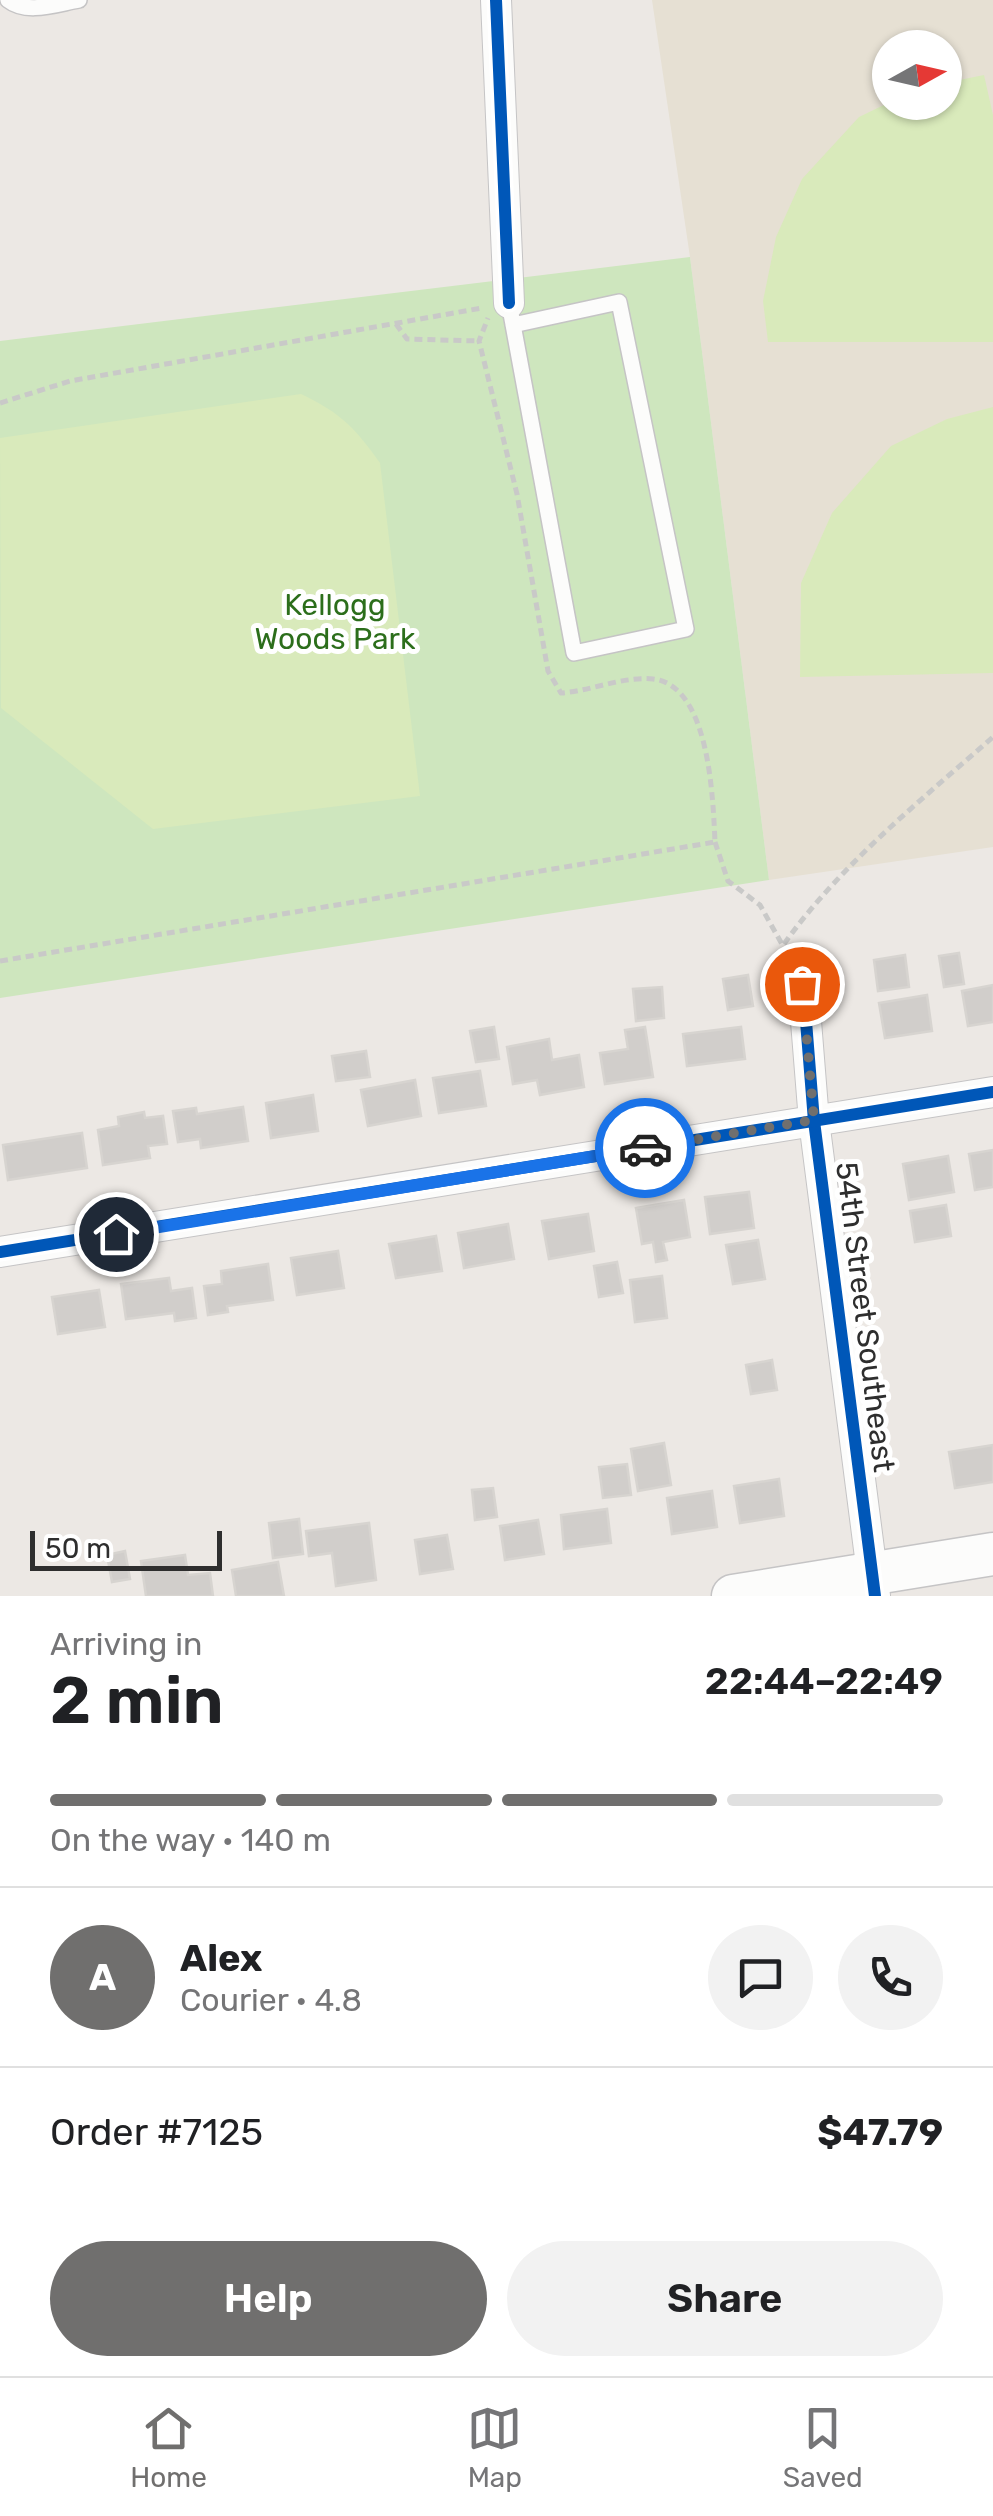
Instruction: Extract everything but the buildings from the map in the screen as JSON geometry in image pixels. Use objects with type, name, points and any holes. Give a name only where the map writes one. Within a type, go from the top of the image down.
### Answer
[{"type":"street","points":[[496,0],[511,314]]},
{"type":"street","name":"54th Street Southeast","points":[[802,984],[814,1120],[874,1584]]},
{"type":"street","points":[[0,1252],[993,1092]]},
{"type":"street","points":[[733,1596],[874,1584],[993,1554]]},
{"type":"lane","points":[[8,0],[21,8],[32,8],[79,0]]},
{"type":"lane","points":[[619,302],[686,629],[574,653],[511,314],[619,302]]},
{"type":"path","points":[[0,404],[70,381],[493,306],[480,341],[517,494],[548,672],[561,693],[652,679],[669,684],[696,714],[706,750],[714,842],[728,881],[760,905],[802,984]]},
{"type":"path","points":[[396,324],[407,339],[480,341]]},
{"type":"path","points":[[784,944],[811,906],[874,842],[993,737]]},
{"type":"path","points":[[0,961],[714,842]]},
{"type":"shaded area","points":[[652,0],[993,0],[993,847],[769,880],[690,257]]},
{"type":"green space","points":[[984,75],[993,115],[993,342],[768,342],[763,301],[776,237],[802,179],[859,117],[872,111],[872,120],[962,120],[962,80]]},
{"type":"green space","name":"Kellogg Woods Park","points":[[690,257],[769,880],[0,998],[0,341]]},
{"type":"green space","points":[[301,394],[346,422],[380,463],[420,796],[153,829],[1,708],[0,438]]},
{"type":"green space","points":[[993,407],[993,673],[800,677],[801,583],[832,513],[891,446],[947,419]]},
{"type":"cycle path","points":[[496,0],[509,303]]},
{"type":"cycle path","points":[[803,984],[814,1121],[875,1596]]},
{"type":"cycle path","points":[[0,1252],[993,1092]]},
{"type":"way so far","points":[[645,1148],[814,1120],[802,984]]},
{"type":"route","points":[[116,1234],[645,1148]]}]
